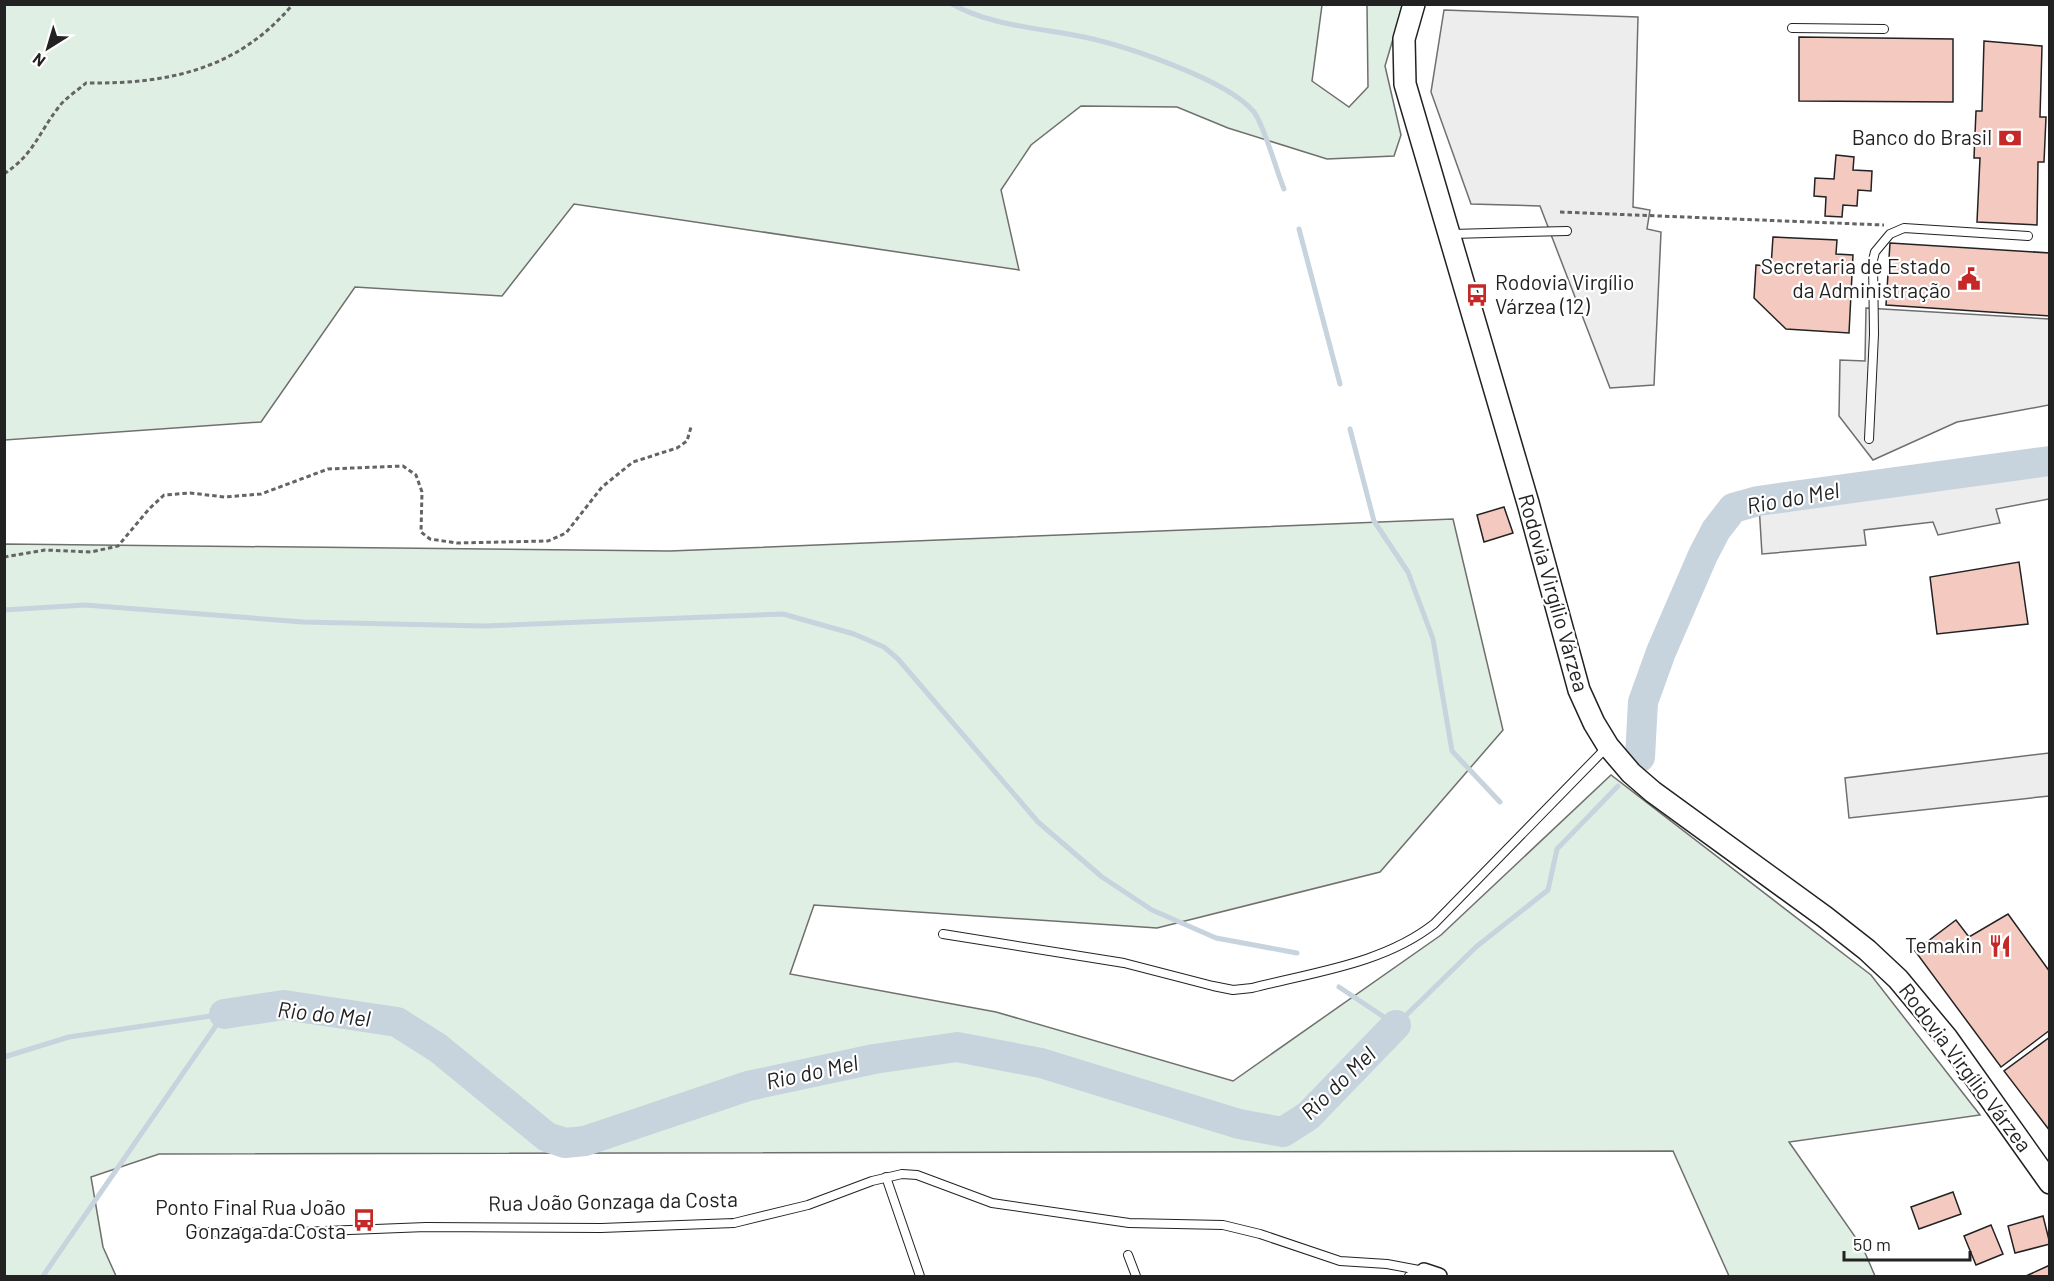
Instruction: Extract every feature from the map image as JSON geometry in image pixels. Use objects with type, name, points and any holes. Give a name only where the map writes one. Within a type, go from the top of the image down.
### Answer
[{"type":"main road","name":"Rodovia Virgílio Várzea","points":[[1414,4],[1404,39],[1405,84],[1528,503],[1568,657],[1579,690],[1594,723],[1608,746],[1631,773],[1653,792],[1825,917],[1867,950],[1898,979],[1947,1038],[2049,1183]]},
{"type":"street","name":"Rua João Gonzaga da Costa","points":[[1424,1271],[1439,1276]]},
{"type":"lane","points":[[1792,28],[1884,29]]},
{"type":"lane","points":[[1869,439],[1874,334],[1873,260],[1880,246],[1896,230],[1904,228],[2028,236]]},
{"type":"lane","points":[[1449,234],[1567,231]]},
{"type":"lane","points":[[943,934],[1124,963],[1233,990],[1252,988],[1390,952],[1413,940],[1434,924],[1608,746]]},
{"type":"lane","name":"Rua João Gonzaga da Costa","points":[[199,1232],[298,1232],[450,1227],[601,1228],[734,1223],[808,1205],[886,1177],[917,1175],[985,1201],[1113,1222],[1223,1225],[1260,1234],[1340,1261],[1387,1264],[1424,1271]]},
{"type":"lane","points":[[886,1177],[920,1276]]},
{"type":"lane","points":[[1128,1255],[1136,1276]]},
{"type":"lane","points":[[1408,1276],[1424,1271]]},
{"type":"path","points":[[4,174],[19,165],[41,137],[58,107],[86,83],[124,83],[180,74],[215,63],[241,51],[269,32],[293,4]]},
{"type":"path","points":[[1560,212],[1885,225],[1896,230]]},
{"type":"path","points":[[4,557],[45,550],[91,552],[118,546],[164,495],[190,493],[225,497],[261,494],[328,469],[403,466],[416,475],[422,492],[421,532],[430,539],[457,543],[548,541],[566,534],[602,487],[633,462],[677,448],[687,441],[691,428]]},
{"type":"green space","points":[[5,4],[1322,5],[1312,81],[1349,107],[1368,87],[1367,5],[1403,5],[1385,66],[1401,135],[1394,156],[1327,159],[1228,128],[1177,107],[1081,106],[1031,145],[1001,190],[1019,270],[574,204],[502,296],[355,287],[261,422],[5,440]]},
{"type":"green space","points":[[1453,519],[1503,730],[1380,872],[1157,928],[814,905],[790,974],[996,1012],[1233,1081],[1441,935],[1611,775],[1871,975],[1980,1115],[1789,1142],[1863,1248],[1875,1276],[1729,1276],[1673,1151],[159,1154],[91,1177],[103,1247],[116,1276],[5,1276],[5,544],[670,551]]},
{"type":"shaded area","points":[[1444,10],[1638,17],[1633,207],[1650,210],[1647,229],[1661,232],[1654,385],[1610,388],[1540,206],[1471,204],[1431,92]]},
{"type":"shaded area","points":[[1866,308],[2049,319],[2049,405],[1957,422],[1873,460],[1839,416],[1840,360],[1865,361]]},
{"type":"shaded area","points":[[2049,470],[2049,499],[1996,509],[2000,523],[1938,535],[1933,522],[1864,530],[1866,545],[1762,554],[1759,505],[2005,480]]},
{"type":"shaded area","points":[[2049,753],[2049,796],[1849,818],[1845,778]]},
{"type":"building","points":[[1799,37],[1953,39],[1953,102],[1799,101]]},
{"type":"building","name":"Banco do Brasil","points":[[1984,41],[2042,46],[2040,117],[2046,117],[2044,162],[2038,162],[2037,225],[1977,222],[1980,158],[1974,158],[1976,111],[1982,111]]},
{"type":"building","points":[[1836,155],[1854,157],[1853,170],[1872,171],[1871,191],[1858,190],[1857,206],[1843,205],[1842,217],[1825,216],[1826,197],[1814,196],[1815,178],[1834,179]]},
{"type":"building","points":[[1773,237],[1837,240],[1836,254],[1853,255],[1849,333],[1786,329],[1754,298],[1756,265],[1771,266]]},
{"type":"building","name":"Secretaria de Estado da Administração","points":[[1890,243],[2050,253],[2050,316],[1886,305]]},
{"type":"building","points":[[1504,507],[1513,533],[1484,542],[1477,515]]},
{"type":"building","points":[[2019,562],[2028,624],[1937,634],[1930,577]]},
{"type":"building","points":[[2008,914],[2050,972],[2050,1030],[2001,1067],[1915,951],[1956,920],[1969,937]]},
{"type":"building","points":[[2050,1037],[2050,1131],[2004,1071]]},
{"type":"building","points":[[1953,1192],[1961,1214],[1919,1229],[1911,1207]]},
{"type":"building","points":[[2043,1216],[2050,1244],[2015,1253],[2008,1226]]},
{"type":"building","points":[[1991,1225],[2003,1254],[1976,1265],[1964,1236]]},
{"type":"building","points":[[2050,1265],[2050,1276],[2026,1276]]},
{"type":"waterway","points":[[952,4],[999,22],[1084,37],[1125,48],[1175,66],[1222,88],[1254,112],[1284,189]]},
{"type":"waterway","points":[[1299,229],[1340,384]]},
{"type":"waterway","points":[[1350,429],[1374,521],[1408,572],[1433,639],[1452,751],[1500,802]]},
{"type":"waterway","name":"Rio do Mel","points":[[1640,757],[1643,702],[1661,652],[1703,555],[1716,530],[1733,508],[1758,501],[2050,461]]},
{"type":"waterway","points":[[4,610],[85,605],[303,622],[484,626],[783,614],[854,634],[884,647],[898,659],[1038,822],[1102,877],[1152,910],[1216,938],[1297,953]]},
{"type":"waterway","points":[[1339,987],[1396,1025],[1476,947],[1548,890],[1557,849],[1618,786]]},
{"type":"waterway","name":"Rio do Mel","points":[[224,1014],[284,1005],[397,1022],[438,1048],[547,1137],[565,1143],[585,1141],[748,1086],[874,1059],[957,1047],[1041,1063],[1239,1124],[1283,1132],[1308,1116],[1396,1025]]},
{"type":"waterway","points":[[4,1057],[69,1037],[224,1014]]},
{"type":"waterway","points":[[43,1276],[224,1014]]},
{"type":"place","name":"Banco do Brasil","points":[[2010,138]]},
{"type":"place","name":"Secretaria de Estado da Administração","points":[[1969,279]]},
{"type":"place","name":"Rodovia Virgílio Várzea (12)","points":[[1477,295]]},
{"type":"place","name":"Temakin","points":[[2000,946]]},
{"type":"place","name":"Ponto Final Rua João Gonzaga da Costa","points":[[364,1220]]}]
